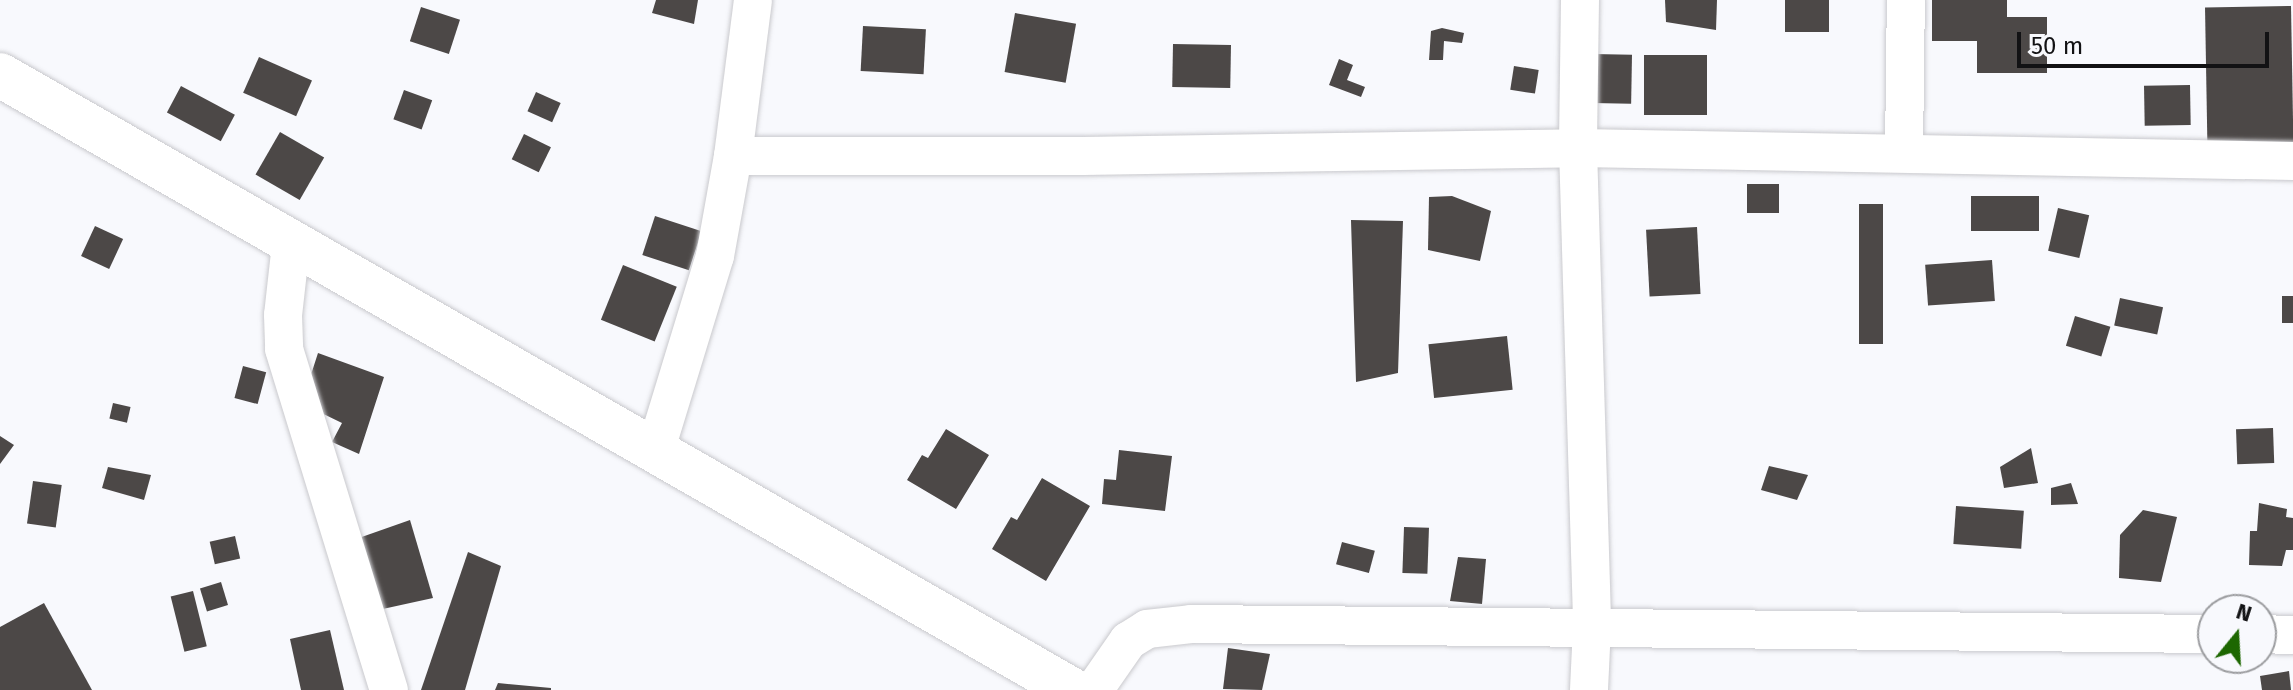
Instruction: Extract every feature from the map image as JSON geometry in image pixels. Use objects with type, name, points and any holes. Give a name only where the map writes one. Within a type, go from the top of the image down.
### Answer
[{"type":"highway","points":[[0,75],[1072,690]]},
{"type":"street","points":[[655,452],[715,256],[733,156],[753,0]]},
{"type":"street","points":[[1580,0],[1578,148],[1592,626],[1589,690]]},
{"type":"street","points":[[1904,153],[1906,0]]},
{"type":"street","points":[[733,156],[1083,156],[1578,148],[2293,161]]},
{"type":"street","points":[[291,244],[283,315],[284,349],[389,690]]},
{"type":"street","points":[[1094,690],[1128,641],[1147,629],[1176,626],[1592,626],[2197,634]]},
{"type":"building","points":[[656,0],[698,0],[694,24],[652,13]]},
{"type":"building","points":[[1665,0],[1717,0],[1716,30],[1666,22]]},
{"type":"building","points":[[1785,0],[1829,0],[1829,32],[1785,32]]},
{"type":"building","points":[[1932,0],[2007,0],[2007,17],[2047,17],[2047,73],[1977,73],[1977,41],[1932,41]]},
{"type":"building","points":[[2291,6],[2293,145],[2207,146],[2205,8]]},
{"type":"building","points":[[421,7],[460,20],[449,54],[410,41]]},
{"type":"building","points":[[1015,13],[1076,24],[1066,83],[1005,72]]},
{"type":"building","points":[[863,26],[926,29],[924,74],[861,71]]},
{"type":"building","points":[[1442,28],[1464,33],[1462,43],[1444,41],[1443,60],[1429,60],[1431,31]]},
{"type":"building","points":[[1173,44],[1231,45],[1230,88],[1172,87]]},
{"type":"building","points":[[1593,54],[1632,55],[1631,104],[1592,103]]},
{"type":"building","points":[[1644,55],[1707,55],[1707,115],[1644,115]]},
{"type":"building","points":[[259,57],[312,81],[296,116],[243,93]]},
{"type":"building","points":[[1339,59],[1353,65],[1347,80],[1365,87],[1361,97],[1329,85]]},
{"type":"building","points":[[1514,66],[1539,70],[1535,94],[1510,90]]},
{"type":"building","points":[[2190,85],[2191,125],[2145,126],[2144,86]]},
{"type":"building","points":[[181,86],[235,115],[221,141],[167,112]]},
{"type":"building","points":[[404,90],[432,100],[422,129],[393,119]]},
{"type":"building","points":[[536,92],[561,103],[552,122],[527,111]]},
{"type":"building","points":[[280,132],[324,158],[300,200],[256,174]]},
{"type":"building","points":[[524,134],[551,147],[539,172],[512,159]]},
{"type":"building","points":[[1747,184],[1779,184],[1779,213],[1747,213]]},
{"type":"building","points":[[1452,196],[1491,211],[1480,261],[1428,250],[1429,197]]},
{"type":"building","points":[[1971,196],[2039,196],[2039,231],[1971,231]]},
{"type":"building","points":[[1859,204],[1883,204],[1883,344],[1859,344]]},
{"type":"building","points":[[2058,208],[2089,215],[2079,258],[2048,251]]},
{"type":"building","points":[[655,216],[702,231],[689,270],[642,255]]},
{"type":"building","points":[[1351,220],[1403,221],[1398,373],[1356,382]]},
{"type":"building","points":[[95,226],[123,239],[109,269],[81,256]]},
{"type":"building","points":[[1697,227],[1701,294],[1650,297],[1646,230]]},
{"type":"building","points":[[1992,260],[1995,301],[1928,306],[1925,265]]},
{"type":"building","points":[[623,265],[677,287],[655,341],[601,320]]},
{"type":"building","points":[[2282,296],[2293,296],[2293,323],[2282,323]]},
{"type":"building","points":[[2120,298],[2163,307],[2157,335],[2114,325]]},
{"type":"building","points":[[2075,316],[2110,327],[2101,356],[2066,346]]},
{"type":"building","points":[[1507,336],[1513,390],[1434,398],[1428,344]]},
{"type":"building","points":[[318,353],[384,377],[359,454],[332,442],[342,423],[309,407],[306,390]]},
{"type":"building","points":[[243,366],[266,372],[258,404],[234,398]]},
{"type":"building","points":[[113,403],[131,407],[127,423],[109,419]]},
{"type":"building","points":[[2273,428],[2274,463],[2237,464],[2236,429]]},
{"type":"building","points":[[946,429],[989,455],[956,509],[907,480],[922,455],[928,458]]},
{"type":"building","points":[[0,436],[14,445],[0,464]]},
{"type":"building","points":[[2031,448],[2038,483],[2004,488],[2000,467]]},
{"type":"building","points":[[1119,450],[1172,456],[1165,511],[1102,504],[1104,479],[1116,480]]},
{"type":"building","points":[[1769,466],[1808,475],[1797,500],[1761,490]]},
{"type":"building","points":[[108,467],[151,475],[144,500],[102,488]]},
{"type":"building","points":[[1042,478],[1090,506],[1046,581],[992,549],[1011,517],[1017,520]]},
{"type":"building","points":[[33,481],[62,485],[56,528],[27,524]]},
{"type":"building","points":[[2071,483],[2078,504],[2051,505],[2051,488]]},
{"type":"building","points":[[2259,503],[2287,509],[2286,517],[2293,518],[2293,550],[2286,550],[2282,566],[2249,565],[2250,531],[2257,531]]},
{"type":"building","points":[[1956,506],[2024,511],[2021,549],[1953,544]]},
{"type":"building","points":[[2143,510],[2177,517],[2161,582],[2119,578],[2120,535]]},
{"type":"building","points":[[410,520],[433,598],[369,612],[356,539]]},
{"type":"building","points":[[1404,527],[1429,528],[1427,574],[1402,573]]},
{"type":"building","points":[[235,536],[240,558],[215,564],[210,542]]},
{"type":"building","points":[[1342,542],[1375,551],[1369,573],[1336,564]]},
{"type":"building","points":[[468,552],[501,566],[465,690],[421,690]]},
{"type":"building","points":[[1458,557],[1486,559],[1482,604],[1450,601]]},
{"type":"building","points":[[221,582],[228,605],[207,611],[200,588]]},
{"type":"building","points":[[193,591],[207,646],[184,652],[171,597]]},
{"type":"building","points":[[44,603],[92,690],[0,690],[0,627]]},
{"type":"building","points":[[330,630],[344,690],[301,690],[290,639]]},
{"type":"building","points":[[1228,648],[1270,654],[1262,690],[1223,689]]},
{"type":"building","points":[[2289,671],[2291,690],[2262,690],[2260,676]]},
{"type":"building","points":[[498,683],[551,688],[551,690],[495,690]]}]
